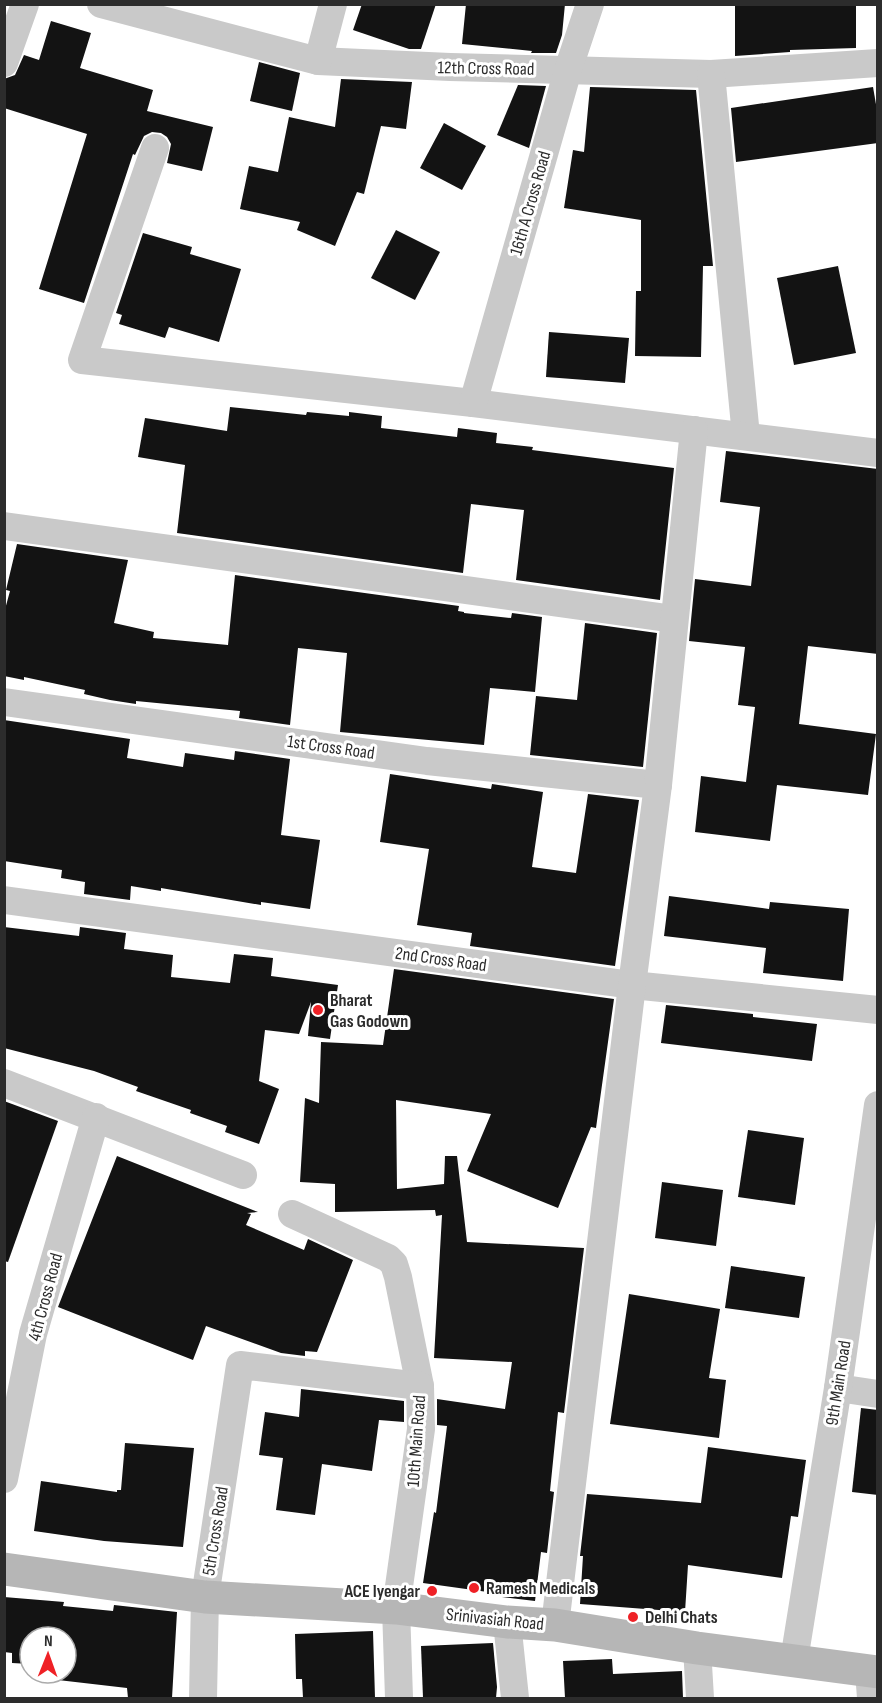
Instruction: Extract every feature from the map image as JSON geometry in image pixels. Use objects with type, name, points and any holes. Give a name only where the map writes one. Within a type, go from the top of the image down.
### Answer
[{"type":"street","points":[[4,63],[25,4]]},
{"type":"street","name":"12th Cross Road","points":[[101,4],[318,61],[711,74],[878,63]]},
{"type":"street","points":[[318,61],[333,4]]},
{"type":"street","name":"16th A Cross Road","points":[[473,404],[568,70],[590,4]]},
{"type":"street","points":[[711,74],[746,436]]},
{"type":"street","points":[[155,148],[82,360],[878,453]]},
{"type":"street","points":[[555,1625],[658,785],[694,430]]},
{"type":"street","points":[[4,526],[674,619]]},
{"type":"street","name":"1st Cross Road","points":[[4,702],[427,761],[658,785]]},
{"type":"street","name":"2nd Cross Road","points":[[4,900],[632,985],[878,1010]]},
{"type":"street","points":[[4,1083],[243,1175]]},
{"type":"street","name":"9th Main Road","points":[[794,1660],[838,1388],[878,1106]]},
{"type":"street","name":"4th Cross Road","points":[[4,1479],[33,1334],[96,1118]]},
{"type":"street","name":"10th Main Road","points":[[292,1214],[388,1258],[394,1264],[398,1277],[420,1386],[421,1429],[396,1608],[399,1698]]},
{"type":"street","name":"5th Cross Road","points":[[203,1698],[205,1597],[240,1365],[420,1386]]},
{"type":"street","points":[[838,1388],[878,1394]]},
{"type":"street","name":"Srinivasiah Road","points":[[4,1569],[205,1597],[396,1608],[507,1622],[555,1625],[697,1648],[794,1660],[873,1680]]},
{"type":"street","points":[[507,1622],[515,1698]]},
{"type":"street","points":[[697,1648],[700,1698]]},
{"type":"building","points":[[362,4],[436,4],[421,49],[409,49],[353,30]]},
{"type":"building","points":[[466,4],[565,4],[562,35],[556,53],[531,53],[532,51],[462,44]]},
{"type":"building","points":[[856,5],[856,48],[790,50],[790,52],[735,56],[735,6]]},
{"type":"building","points":[[51,21],[91,33],[80,68],[153,90],[147,111],[213,127],[202,171],[167,163],[171,144],[161,133],[152,132],[144,136],[135,155],[133,154],[84,303],[39,289],[87,134],[4,108],[4,79],[15,75],[24,55],[39,60]]},
{"type":"building","points":[[259,62],[300,73],[292,111],[250,101]]},
{"type":"building","points":[[341,79],[412,82],[406,129],[381,126],[364,194],[357,192],[335,246],[297,230],[300,222],[240,209],[249,166],[278,172],[289,117],[335,127]]},
{"type":"building","points":[[518,85],[546,86],[529,148],[497,135]]},
{"type":"building","points":[[590,87],[696,90],[713,266],[703,266],[701,357],[635,356],[636,291],[641,291],[641,220],[564,208],[573,150],[584,152]]},
{"type":"building","points":[[873,87],[878,116],[878,143],[736,162],[731,108]]},
{"type":"building","points":[[444,123],[486,146],[462,190],[420,168]]},
{"type":"building","points":[[396,230],[440,252],[415,300],[371,278]]},
{"type":"building","points":[[143,233],[192,247],[190,254],[241,269],[219,342],[169,327],[165,338],[119,324],[122,315],[116,313]]},
{"type":"building","points":[[838,266],[856,353],[794,365],[777,278]]},
{"type":"building","points":[[549,332],[629,338],[625,383],[546,377]]},
{"type":"building","points":[[230,407],[306,415],[307,412],[349,416],[349,412],[382,416],[381,428],[457,437],[458,428],[497,433],[496,443],[533,447],[532,450],[674,468],[660,600],[516,580],[524,510],[471,504],[463,573],[177,533],[185,465],[138,457],[145,418],[227,431]]},
{"type":"building","points":[[726,451],[878,469],[878,654],[808,646],[799,724],[876,734],[868,795],[777,785],[770,841],[695,832],[701,776],[746,782],[755,707],[738,705],[745,647],[689,641],[695,579],[751,586],[760,507],[720,502]]},
{"type":"building","points":[[17,544],[128,560],[114,623],[154,632],[153,638],[228,645],[235,575],[459,606],[458,611],[464,613],[511,618],[512,613],[542,617],[535,692],[490,688],[484,745],[340,732],[347,653],[298,648],[290,725],[239,718],[240,711],[110,700],[84,694],[85,690],[24,677],[24,680],[4,676],[4,613],[10,591],[6,590]]},
{"type":"building","points":[[585,623],[657,633],[643,767],[530,755],[536,696],[577,700]]},
{"type":"building","points":[[4,720],[130,739],[127,758],[183,767],[185,753],[234,760],[235,751],[290,759],[281,835],[320,840],[310,909],[261,902],[261,905],[161,888],[161,891],[131,886],[130,900],[84,894],[85,882],[61,878],[62,870],[4,861]]},
{"type":"building","points":[[390,774],[491,789],[492,784],[543,792],[532,867],[576,873],[588,794],[639,800],[615,966],[470,946],[472,933],[417,925],[429,849],[380,842]]},
{"type":"building","points":[[669,896],[769,909],[770,902],[849,909],[843,981],[763,973],[766,948],[664,936]]},
{"type":"building","points":[[4,927],[79,936],[80,927],[126,933],[124,949],[173,955],[171,977],[230,983],[234,954],[273,958],[271,976],[338,985],[330,1039],[308,1036],[311,1002],[299,1034],[265,1030],[259,1081],[279,1089],[259,1144],[225,1132],[227,1126],[190,1113],[191,1110],[136,1091],[138,1087],[94,1071],[4,1048]]},
{"type":"building","points":[[394,969],[614,999],[596,1128],[591,1127],[558,1208],[467,1171],[491,1114],[396,1100],[397,1189],[444,1184],[445,1156],[457,1156],[467,1242],[584,1248],[564,1413],[558,1412],[550,1491],[554,1492],[547,1553],[541,1552],[535,1601],[423,1583],[434,1512],[436,1513],[447,1426],[437,1425],[437,1399],[505,1409],[512,1362],[434,1358],[442,1215],[436,1216],[435,1210],[335,1212],[335,1184],[300,1182],[305,1098],[319,1103],[321,1042],[383,1045]]},
{"type":"building","points":[[666,1005],[753,1014],[753,1017],[817,1024],[812,1061],[661,1043]]},
{"type":"building","points":[[4,1101],[58,1121],[8,1262],[4,1261]]},
{"type":"building","points":[[748,1130],[804,1138],[795,1205],[738,1197]]},
{"type":"building","points":[[117,1156],[258,1212],[247,1213],[251,1214],[246,1225],[304,1250],[308,1239],[353,1260],[317,1352],[305,1351],[305,1356],[281,1353],[206,1326],[193,1360],[58,1307]]},
{"type":"building","points":[[662,1182],[723,1190],[716,1246],[655,1238]]},
{"type":"building","points":[[731,1266],[805,1277],[799,1318],[725,1308]]},
{"type":"building","points":[[629,1294],[720,1309],[709,1378],[726,1380],[719,1438],[610,1424]]},
{"type":"building","points":[[301,1389],[404,1401],[404,1422],[379,1420],[372,1471],[322,1464],[315,1515],[276,1510],[283,1458],[259,1455],[265,1412],[299,1417]]},
{"type":"building","points":[[861,1408],[878,1410],[878,1495],[852,1492]]},
{"type":"building","points":[[125,1443],[194,1448],[183,1547],[104,1541],[34,1531],[41,1481],[117,1492],[121,1490]]},
{"type":"building","points":[[708,1447],[806,1460],[798,1517],[791,1516],[782,1578],[688,1565],[685,1612],[580,1604],[583,1556],[580,1556],[587,1494],[701,1503]]},
{"type":"building","points":[[4,1597],[64,1602],[63,1606],[113,1611],[114,1605],[177,1612],[172,1698],[128,1698],[127,1688],[78,1682],[78,1625],[18,1625],[18,1663],[12,1663],[12,1653],[4,1652]]},
{"type":"building","points":[[373,1631],[375,1698],[303,1698],[302,1679],[296,1679],[295,1634]]},
{"type":"building","points":[[493,1643],[496,1698],[423,1698],[421,1646]]},
{"type":"building","points":[[612,1659],[613,1674],[682,1671],[683,1698],[565,1698],[563,1661]]},
{"type":"place","name":"Bharat Gas Godown","points":[[318,1010]]},
{"type":"place","name":"Ramesh Medicals","points":[[474,1588]]},
{"type":"place","name":"ACE Iyengar","points":[[432,1591]]},
{"type":"place","name":"Delhi Chats","points":[[633,1617]]}]
